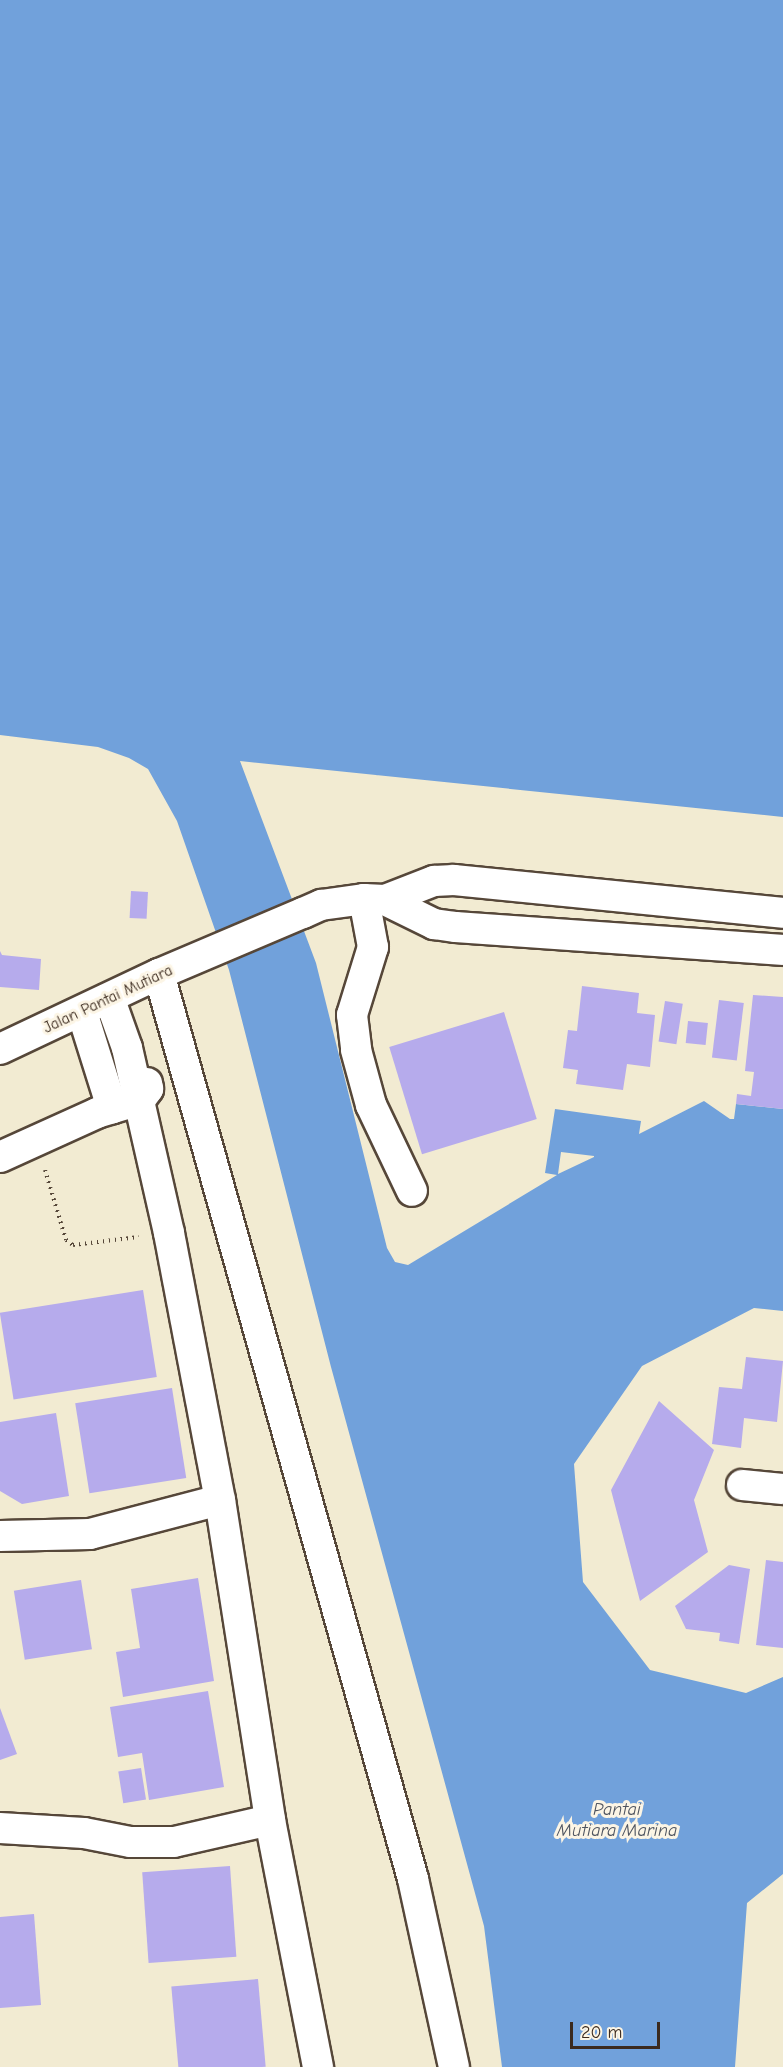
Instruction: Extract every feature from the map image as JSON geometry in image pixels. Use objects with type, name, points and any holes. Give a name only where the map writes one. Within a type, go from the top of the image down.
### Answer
[{"type":"street","name":"Jalan Pantai Mutiara","points":[[0,1050],[159,974],[321,905],[375,900],[434,881],[454,880],[783,913]]},
{"type":"street","points":[[412,1191],[371,1106],[356,1050],[352,1015],[373,947],[375,900],[434,924],[456,927],[783,950]]},
{"type":"street","points":[[159,974],[413,1879],[454,2067]]},
{"type":"street","points":[[116,1107],[118,995]]},
{"type":"street","points":[[74,1016],[116,1107],[169,1233],[220,1500],[270,1820],[318,2067]]},
{"type":"street","points":[[0,1157],[116,1107]]},
{"type":"street","points":[[742,1485],[783,1489]]},
{"type":"street","points":[[0,1536],[90,1534],[220,1500]]},
{"type":"street","points":[[0,1828],[84,1833],[130,1842],[174,1842],[270,1820]]},
{"type":"path","points":[[36,1141],[66,1240],[73,1245],[169,1233]]},
{"type":"water","name":"Pantai Mutiara Marina","points":[[0,0],[783,0],[783,817],[240,761],[316,963],[387,1248],[395,1262],[408,1265],[557,1175],[545,1173],[555,1109],[641,1121],[639,1134],[704,1101],[730,1119],[734,1119],[736,1104],[783,1109],[783,1311],[754,1308],[642,1366],[574,1464],[583,1582],[650,1670],[746,1693],[783,1677],[783,1874],[747,1903],[735,2067],[502,2067],[484,1926],[331,1367],[229,970],[177,821],[148,769],[129,758],[98,747],[0,735]],"holes":[[[561,1152],[594,1157],[558,1174]]]},
{"type":"building","points":[[131,891],[148,892],[147,919],[130,918]]},
{"type":"building","points":[[0,951],[2,955],[41,959],[39,990],[0,987]]},
{"type":"building","points":[[582,986],[639,993],[637,1013],[655,1015],[650,1067],[627,1064],[623,1090],[576,1084],[578,1070],[563,1068],[568,1030],[577,1031]]},
{"type":"building","points":[[753,995],[783,997],[783,1109],[736,1104],[737,1094],[751,1096],[754,1072],[745,1071]]},
{"type":"building","points":[[719,1000],[744,1003],[737,1061],[712,1058]]},
{"type":"building","points":[[665,1001],[683,1004],[676,1044],[659,1041]]},
{"type":"building","points":[[504,1012],[537,1119],[422,1154],[389,1047]]},
{"type":"building","points":[[688,1021],[708,1023],[706,1045],[686,1043]]},
{"type":"building","points":[[143,1290],[157,1377],[14,1400],[0,1313]]},
{"type":"building","points":[[746,1357],[783,1361],[777,1422],[744,1418],[741,1448],[712,1444],[719,1387],[742,1389]]},
{"type":"building","points":[[172,1388],[186,1478],[89,1493],[75,1403]]},
{"type":"building","points":[[659,1401],[714,1450],[694,1500],[708,1552],[640,1601],[611,1490]]},
{"type":"building","points":[[56,1413],[69,1496],[22,1504],[0,1491],[0,1422]]},
{"type":"building","points":[[766,1560],[783,1562],[783,1648],[756,1645]]},
{"type":"building","points":[[729,1565],[750,1569],[739,1644],[719,1641],[720,1633],[686,1629],[675,1606]]},
{"type":"building","points":[[198,1578],[214,1681],[123,1697],[116,1652],[140,1648],[131,1589]]},
{"type":"building","points":[[81,1580],[92,1649],[25,1660],[14,1591]]},
{"type":"building","points":[[208,1691],[224,1787],[149,1800],[142,1753],[118,1757],[110,1707]]},
{"type":"building","points":[[0,1708],[17,1754],[0,1760]]},
{"type":"building","points":[[141,1768],[146,1800],[123,1803],[118,1772]]},
{"type":"building","points":[[230,1866],[236,1957],[149,1963],[142,1872]]},
{"type":"building","points":[[34,1914],[41,2005],[0,2008],[0,1917]]},
{"type":"building","points":[[258,1979],[266,2067],[178,2067],[171,1987]]}]
